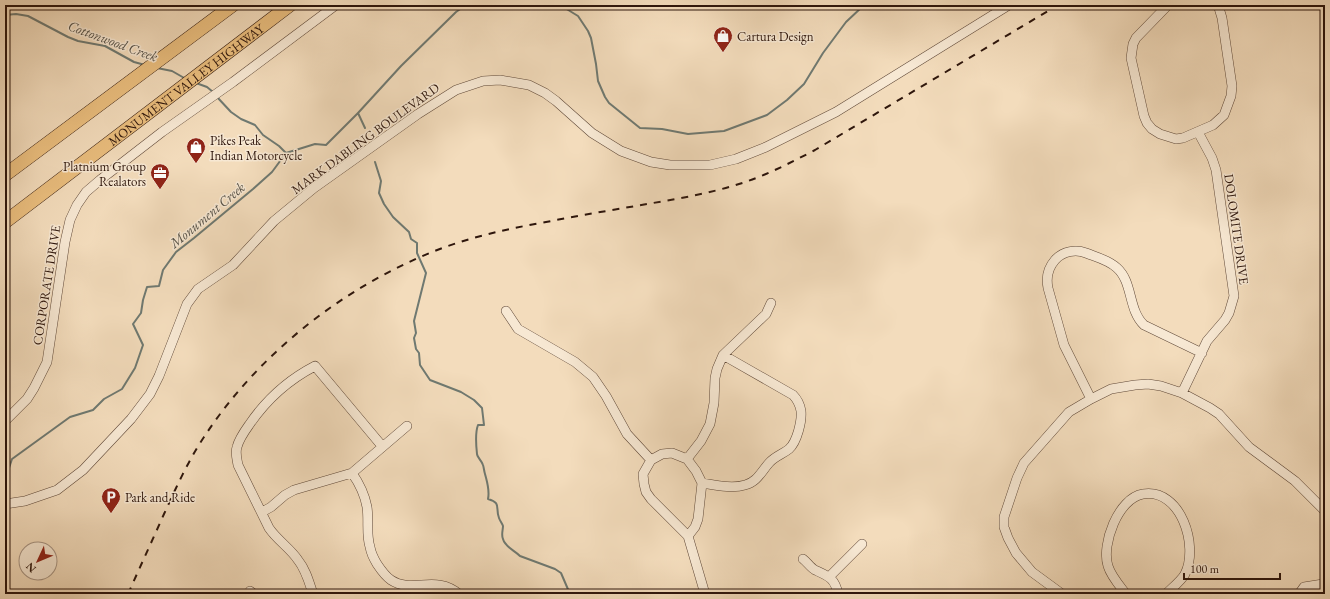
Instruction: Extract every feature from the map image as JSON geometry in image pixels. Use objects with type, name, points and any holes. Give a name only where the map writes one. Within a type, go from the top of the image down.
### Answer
[{"type":"highway","points":[[5,175],[232,5]]},
{"type":"highway","name":"MONUMENT VALLEY HIGHWAY","points":[[5,222],[290,5]]},
{"type":"highway","points":[[5,164],[74,123]]},
{"type":"highway","points":[[5,232],[54,192],[101,149]]},
{"type":"street","name":"CORPORATE DRIVE","points":[[5,421],[27,399],[47,362],[65,242],[70,220],[86,192],[162,132],[233,82],[336,5]]},
{"type":"street","name":"MARK DABLING BOULEVARD","points":[[5,504],[25,501],[57,490],[83,470],[131,419],[150,394],[159,376],[187,304],[198,289],[233,265],[274,221],[314,188],[405,123],[456,90],[483,81],[500,80],[529,85],[556,101],[592,133],[621,151],[651,162],[664,164],[710,165],[736,159],[766,147],[836,112],[1009,5]]},
{"type":"street","points":[[1168,5],[1136,38],[1131,51],[1131,58],[1144,116],[1147,123],[1152,129],[1170,138],[1183,138],[1213,125],[1219,121],[1228,106],[1232,86],[1222,18],[1219,8],[1216,5]]},
{"type":"street","name":"DOLOMITE DRIVE","points":[[1182,393],[1207,341],[1225,320],[1234,296],[1216,170],[1212,158],[1198,132]]},
{"type":"street","points":[[1091,399],[1064,345],[1048,288],[1047,280],[1051,264],[1056,258],[1063,254],[1071,251],[1080,251],[1117,267],[1125,279],[1138,320],[1144,325],[1202,352]]},
{"type":"street","points":[[687,460],[701,442],[710,424],[714,403],[715,378],[723,355],[766,314],[771,303]]},
{"type":"street","points":[[506,311],[518,329],[575,362],[593,377],[606,396],[627,434],[651,460]]},
{"type":"street","points":[[702,483],[736,487],[744,486],[755,480],[774,458],[794,444],[801,417],[798,403],[793,395],[723,355]]},
{"type":"street","points":[[313,594],[303,567],[298,559],[274,535],[238,465],[236,448],[239,440],[254,417],[269,399],[300,374],[315,366],[382,446]]},
{"type":"street","points":[[1062,594],[1032,572],[1016,553],[1006,533],[1004,518],[1017,478],[1024,463],[1069,412],[1091,399],[1111,390],[1134,385],[1148,384],[1161,386],[1182,393],[1210,408],[1219,414],[1249,447],[1301,486],[1325,511]]},
{"type":"street","points":[[262,512],[294,490],[352,473],[406,426]]},
{"type":"street","points":[[688,536],[698,520],[702,483],[696,471],[687,460],[672,454],[662,454],[651,460],[643,474],[646,492],[651,499],[688,536],[705,594]]},
{"type":"street","points":[[352,473],[357,480],[367,508],[369,546],[372,555],[386,576],[409,590],[441,585],[452,588],[458,594]]},
{"type":"street","points":[[1126,594],[1114,578],[1108,566],[1106,554],[1107,543],[1110,531],[1122,508],[1127,502],[1142,494],[1161,496],[1170,502],[1182,518],[1189,540],[1189,558],[1184,576],[1166,594]]},
{"type":"street","points":[[830,576],[862,544]]},
{"type":"street","points":[[803,559],[814,569],[830,576],[835,583],[838,594]]},
{"type":"street","points":[[1299,594],[1304,587],[1324,584]]},
{"type":"street","points":[[1317,594],[1324,584]]},
{"type":"waterway","name":"Monument Creek","points":[[5,480],[12,459],[70,417],[93,410],[104,399],[122,389],[135,368],[143,345],[133,324],[141,313],[147,287],[159,286],[163,270],[176,252],[272,172],[286,153],[315,144],[326,145],[401,66],[456,12],[466,5]]},
{"type":"waterway","name":"Monument Creek","points":[[560,5],[578,16],[588,31],[591,38],[598,81],[609,103],[640,128],[662,129],[688,134],[724,131],[767,115],[787,100],[804,84],[823,53],[846,22],[862,7],[872,5]]},
{"type":"waterway","name":"Cottonwood Creek","points":[[5,15],[16,14],[28,16],[68,37],[78,41],[105,46],[134,62],[145,65]]},
{"type":"waterway","name":"Cottonwood Creek","points":[[157,68],[172,71],[186,79]]},
{"type":"waterway","name":"Cottonwood Creek","points":[[196,83],[207,87],[213,92]]},
{"type":"waterway","name":"Cottonwood Creek","points":[[217,97],[231,112],[241,119],[255,125],[263,135],[286,153]]},
{"type":"waterway","points":[[358,113],[365,128]]},
{"type":"waterway","points":[[375,162],[381,181],[379,193],[384,204],[393,217],[409,232],[411,239],[417,243],[417,253],[426,273],[414,321],[416,333],[414,338],[416,349],[419,353],[420,365],[430,380],[461,392],[474,400],[482,408],[484,425],[478,425],[477,428],[477,454],[483,466],[488,489],[488,499],[497,504],[499,519],[503,526],[502,536],[504,542],[520,556],[555,569],[561,573],[570,594]]},
{"type":"railway","points":[[128,594],[187,465],[198,446],[227,405],[253,375],[281,348],[311,322],[343,299],[377,278],[412,261],[472,238],[533,224],[696,195],[749,181],[815,150],[1058,5]]},
{"type":"place","name":"Cartura Design","points":[[723,53]]},
{"type":"place","name":"Pikes Peak Indian Motorcycle","points":[[196,164]]},
{"type":"place","name":"Platnium Group Realators","points":[[160,190]]},
{"type":"place","name":"Park and Ride","points":[[111,514]]}]
